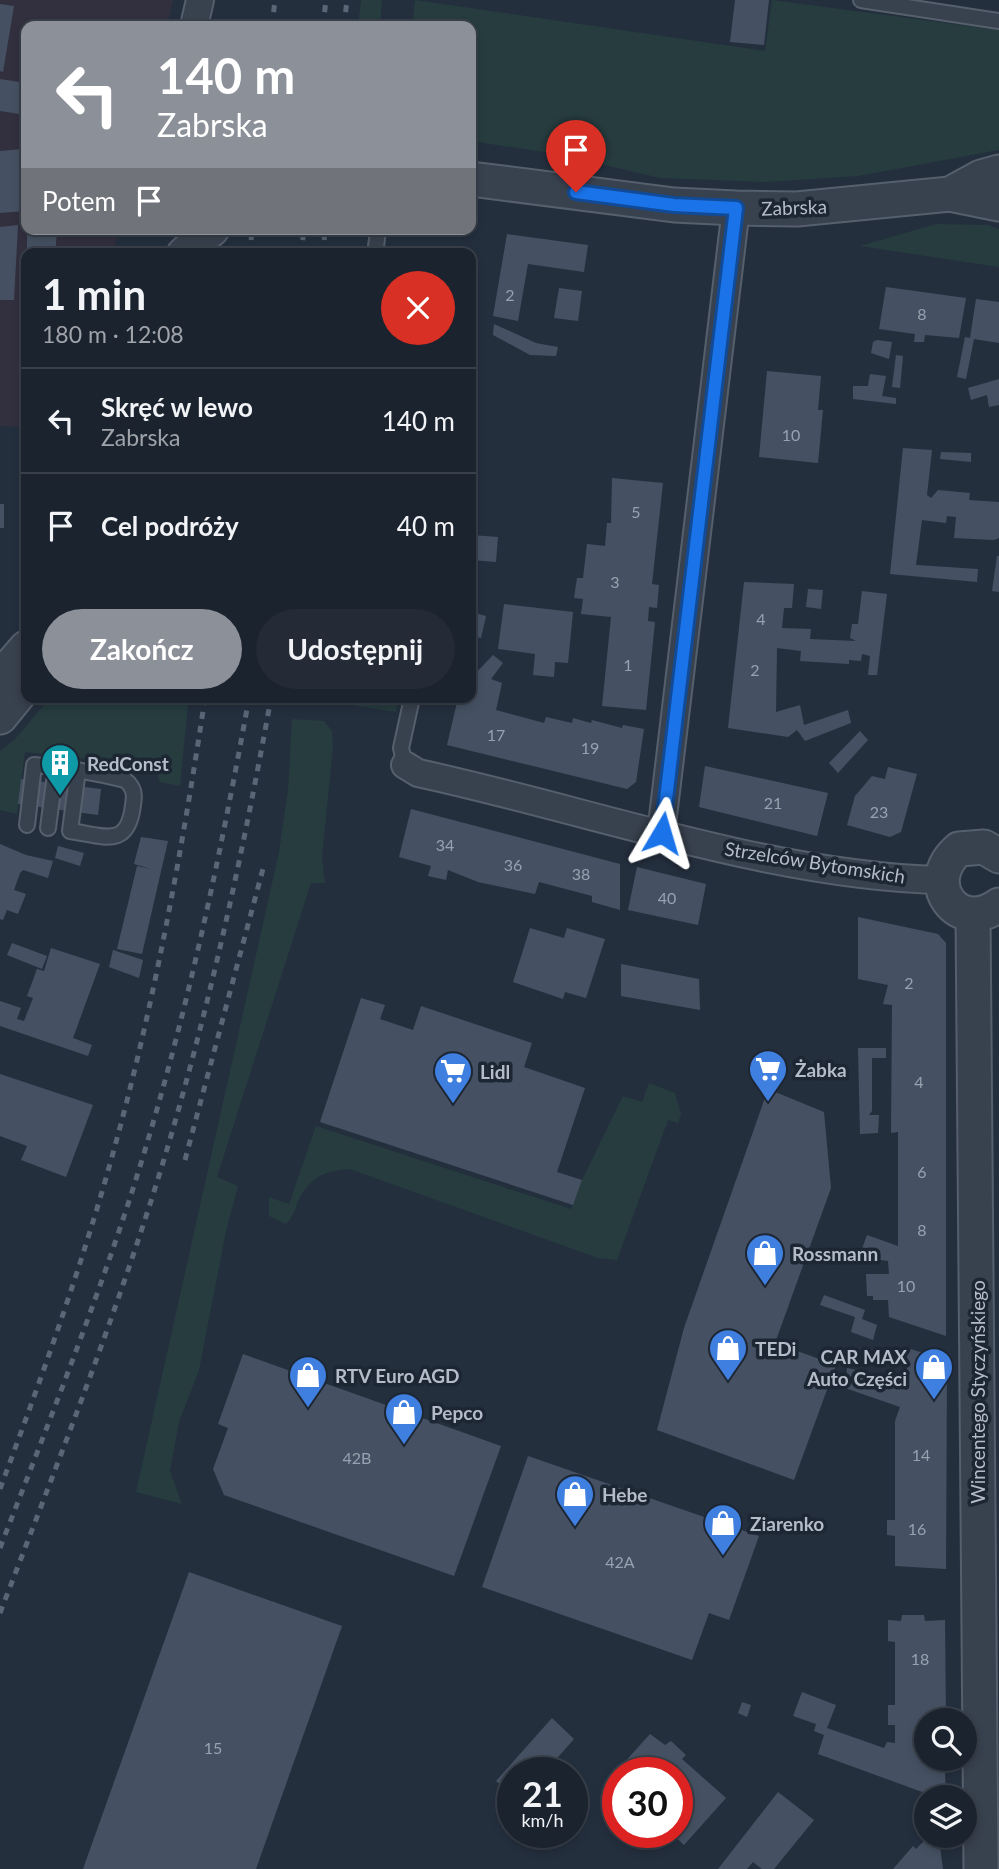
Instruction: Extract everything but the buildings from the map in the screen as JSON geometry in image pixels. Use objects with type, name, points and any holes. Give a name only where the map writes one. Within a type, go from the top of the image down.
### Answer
[{"type":"street","points":[[195,21],[200,0]]},
{"type":"street","name":"Zabrska","points":[[950,194],[981,177],[999,172]]},
{"type":"street","name":"Zabrska","points":[[476,180],[674,205],[736,208],[797,209],[950,194],[999,204]]},
{"type":"street","points":[[662,833],[736,208]]},
{"type":"street","points":[[191,248],[205,235]]},
{"type":"street","points":[[0,678],[21,654]]},
{"type":"street","points":[[0,717],[21,691]]},
{"type":"street","name":"Strzelców Bytomskich","points":[[405,765],[418,773],[792,862],[941,880]]},
{"type":"street","points":[[986,910],[950,903],[943,892],[943,867],[959,849],[971,846],[998,851]]},
{"type":"street","name":"Wincentego Styczyńskiego","points":[[981,1869],[986,910]]},
{"type":"lane","points":[[861,0],[999,21]]},
{"type":"lane","points":[[405,765],[401,748],[411,703]]},
{"type":"lane","points":[[27,825],[34,765],[56,767],[78,770],[105,774],[130,783],[134,798],[131,823],[127,831],[118,836],[70,831],[78,770]]},
{"type":"lane","points":[[48,828],[56,767]]},
{"type":"shaded area","points":[[0,0],[173,0],[168,21],[21,21],[21,235],[118,235],[114,248],[21,248],[21,427],[0,426]]},
{"type":"green space","points":[[361,0],[382,0],[380,21],[359,21]]},
{"type":"green space","points":[[415,0],[765,51],[772,0],[999,30],[999,150],[858,176],[767,182],[660,178],[557,154],[476,142],[476,21],[413,21]]},
{"type":"green space","points":[[936,224],[988,225],[999,229],[999,267],[860,246]]},
{"type":"green space","points":[[46,703],[188,705],[180,786],[160,782],[154,766],[25,752],[17,814],[0,810],[0,751],[14,740]]},
{"type":"green space","points":[[338,703],[397,703],[396,712]]},
{"type":"green space","points":[[292,719],[324,721],[332,731],[333,748],[322,857],[325,883],[311,883],[217,1177],[238,1186],[226,1231],[199,1370],[179,1422],[170,1471],[182,1504],[136,1492],[279,852],[288,790]]},
{"type":"green space","points":[[649,1083],[675,1093],[681,1114],[678,1123],[668,1120],[617,1260],[598,1258],[350,1169],[327,1173],[308,1185],[286,1224],[269,1216],[269,1197],[289,1204],[316,1126],[571,1209],[582,1180],[623,1096],[642,1102]]},
{"type":"railway","points":[[273,21],[275,0]]},
{"type":"railway","points":[[324,21],[326,0]]},
{"type":"railway","points":[[345,21],[347,0]]},
{"type":"railway","points":[[250,248],[252,235]]},
{"type":"railway","points":[[302,248],[303,235]]},
{"type":"railway","points":[[323,248],[325,235]]},
{"type":"railway","points":[[0,1489],[81,1261],[128,1097],[171,899],[204,703]]},
{"type":"railway","points":[[0,1548],[60,1393],[139,1171],[176,1038],[209,902],[248,703]]},
{"type":"railway","points":[[0,1613],[107,1329],[165,1156],[197,1043],[224,928],[270,703]]},
{"type":"railway","points":[[185,1160],[264,865]]},
{"type":"place","name":"RedConst","points":[[60,797]]},
{"type":"place","name":"Żabka","points":[[768,1103]]},
{"type":"place","name":"Lidl","points":[[453,1105]]},
{"type":"place","name":"Rossmann","points":[[765,1287]]},
{"type":"place","name":"TEDi","points":[[728,1382]]},
{"type":"place","name":"CAR MAX Auto Części","points":[[934,1401]]},
{"type":"place","name":"RTV Euro AGD","points":[[308,1409]]},
{"type":"place","name":"Pepco","points":[[404,1446]]},
{"type":"place","name":"Hebe","points":[[575,1528]]},
{"type":"place","name":"Ziarenko","points":[[723,1557]]},
{"type":"route","points":[[576,192],[674,205],[736,208],[662,833]]}]
